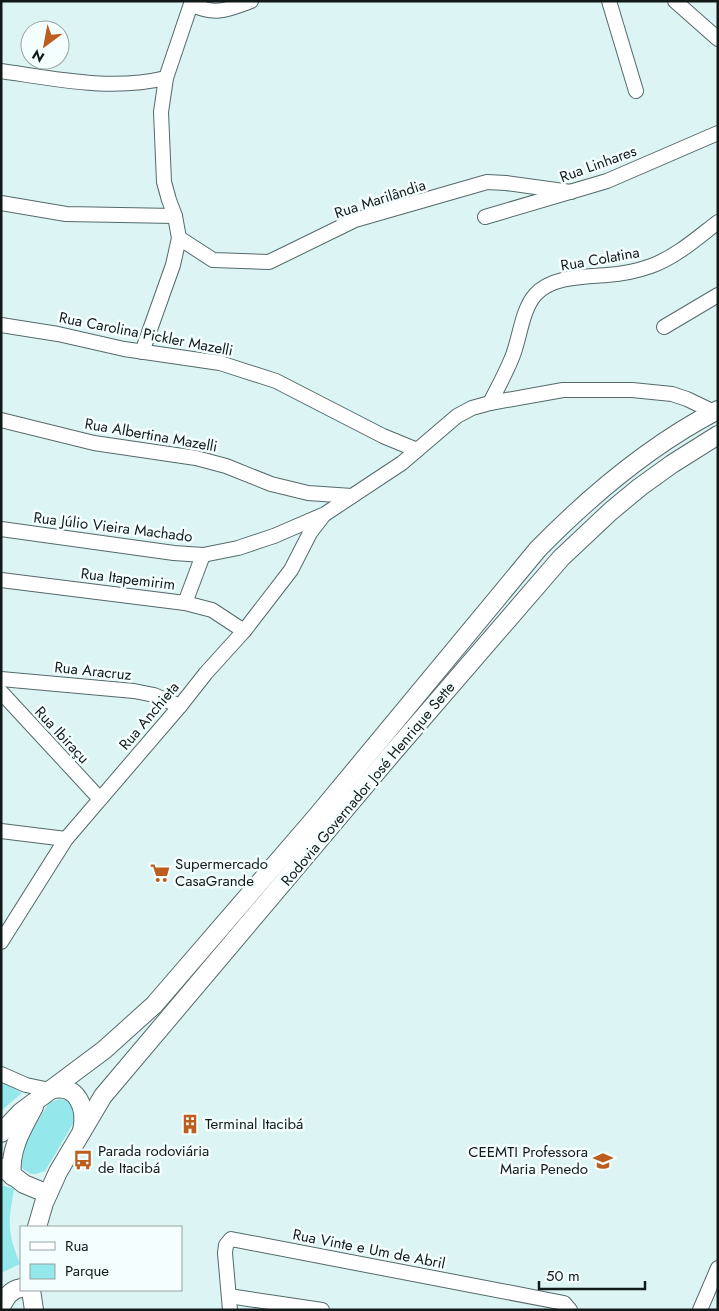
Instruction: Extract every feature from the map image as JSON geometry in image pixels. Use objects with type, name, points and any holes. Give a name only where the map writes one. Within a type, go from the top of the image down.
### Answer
[{"type":"main road","name":"Rodovia Governador José Henrique Sette","points":[[1,1133],[21,1112],[104,1050],[154,1005],[310,823],[538,549],[567,520],[627,469],[660,445],[716,411]]},
{"type":"main road","name":"Rodovia Governador José Henrique Sette","points":[[37,1226],[48,1194],[67,1156],[103,1096],[561,558],[611,511],[640,487],[718,435]]},
{"type":"main road","points":[[48,1194],[24,1184],[7,1171],[14,1148],[43,1095],[54,1089],[71,1091],[78,1098],[83,1113],[82,1132]]},
{"type":"main road","points":[[1,1306],[6,1296],[20,1288]]},
{"type":"main road","points":[[31,1291],[34,1310]]},
{"type":"street","points":[[142,352],[173,265],[180,238],[176,216],[168,200],[162,160],[161,112],[166,78],[191,3],[203,10],[214,12],[251,1]]},
{"type":"street","points":[[609,1],[636,92]]},
{"type":"street","points":[[674,1],[718,39]]},
{"type":"street","points":[[1,71],[91,84],[133,84],[166,78]]},
{"type":"street","name":"Rua Linhares","points":[[485,217],[606,181],[718,133]]},
{"type":"street","name":"Rua Marilândia","points":[[180,238],[213,260],[269,262],[355,220],[487,182],[571,192]]},
{"type":"street","points":[[1,203],[66,214],[176,216]]},
{"type":"street","name":"Rua Colatina","points":[[490,403],[513,355],[526,311],[534,296],[540,290],[569,279],[627,272],[654,265],[669,258],[718,222]]},
{"type":"street","points":[[664,327],[718,295]]},
{"type":"street","name":"Rua Carolina Pickler Mazelli","points":[[1,324],[58,334],[124,350],[220,363],[276,381],[382,436],[417,450]]},
{"type":"street","name":"Rua Júlio Vieira Machado","points":[[1,529],[174,553],[203,555],[258,542],[325,514],[402,463],[457,416],[472,408],[564,390],[632,390],[672,394],[716,411]]},
{"type":"street","name":"Rua Albertina Mazelli","points":[[1,420],[94,443],[196,458],[226,466],[285,488],[328,496],[352,496]]},
{"type":"street","name":"Rua Anchieta","points":[[1,942],[66,839],[244,631],[291,570],[310,533],[325,514]]},
{"type":"street","points":[[185,603],[203,555]]},
{"type":"street","name":"Rua Itapemirim","points":[[1,580],[185,603],[212,610],[244,631]]},
{"type":"street","name":"Rua Aracruz","points":[[1,678],[134,691],[154,695],[180,706]]},
{"type":"street","name":"Rua Ibiraçu","points":[[1,692],[100,799]]},
{"type":"street","points":[[1,831],[66,839]]},
{"type":"street","points":[[1,1074],[43,1095]]},
{"type":"street","name":"Rua Vinte e Um de Abril","points":[[230,1303],[225,1253],[226,1245],[231,1239],[564,1303],[570,1310]]},
{"type":"street","points":[[700,1310],[718,1268]]},
{"type":"street","points":[[230,1303],[322,1310]]},
{"type":"green space","points":[[1,1081],[22,1093],[1,1111]]},
{"type":"green space","points":[[59,1099],[67,1101],[72,1106],[75,1113],[74,1122],[45,1171],[31,1174],[23,1169],[20,1164],[20,1155],[29,1135],[49,1103]]},
{"type":"green space","points":[[1,1185],[14,1189],[10,1227],[20,1264],[1,1273]]},
{"type":"place","name":"Supermercado CasaGrande","points":[[160,873]]},
{"type":"place","name":"Terminal Itacibá","points":[[190,1124]]},
{"type":"place","name":"Parada rodoviária de Itacibá","points":[[83,1160]]},
{"type":"place","name":"CEEMTI Professora Maria Penedo","points":[[603,1161]]}]
